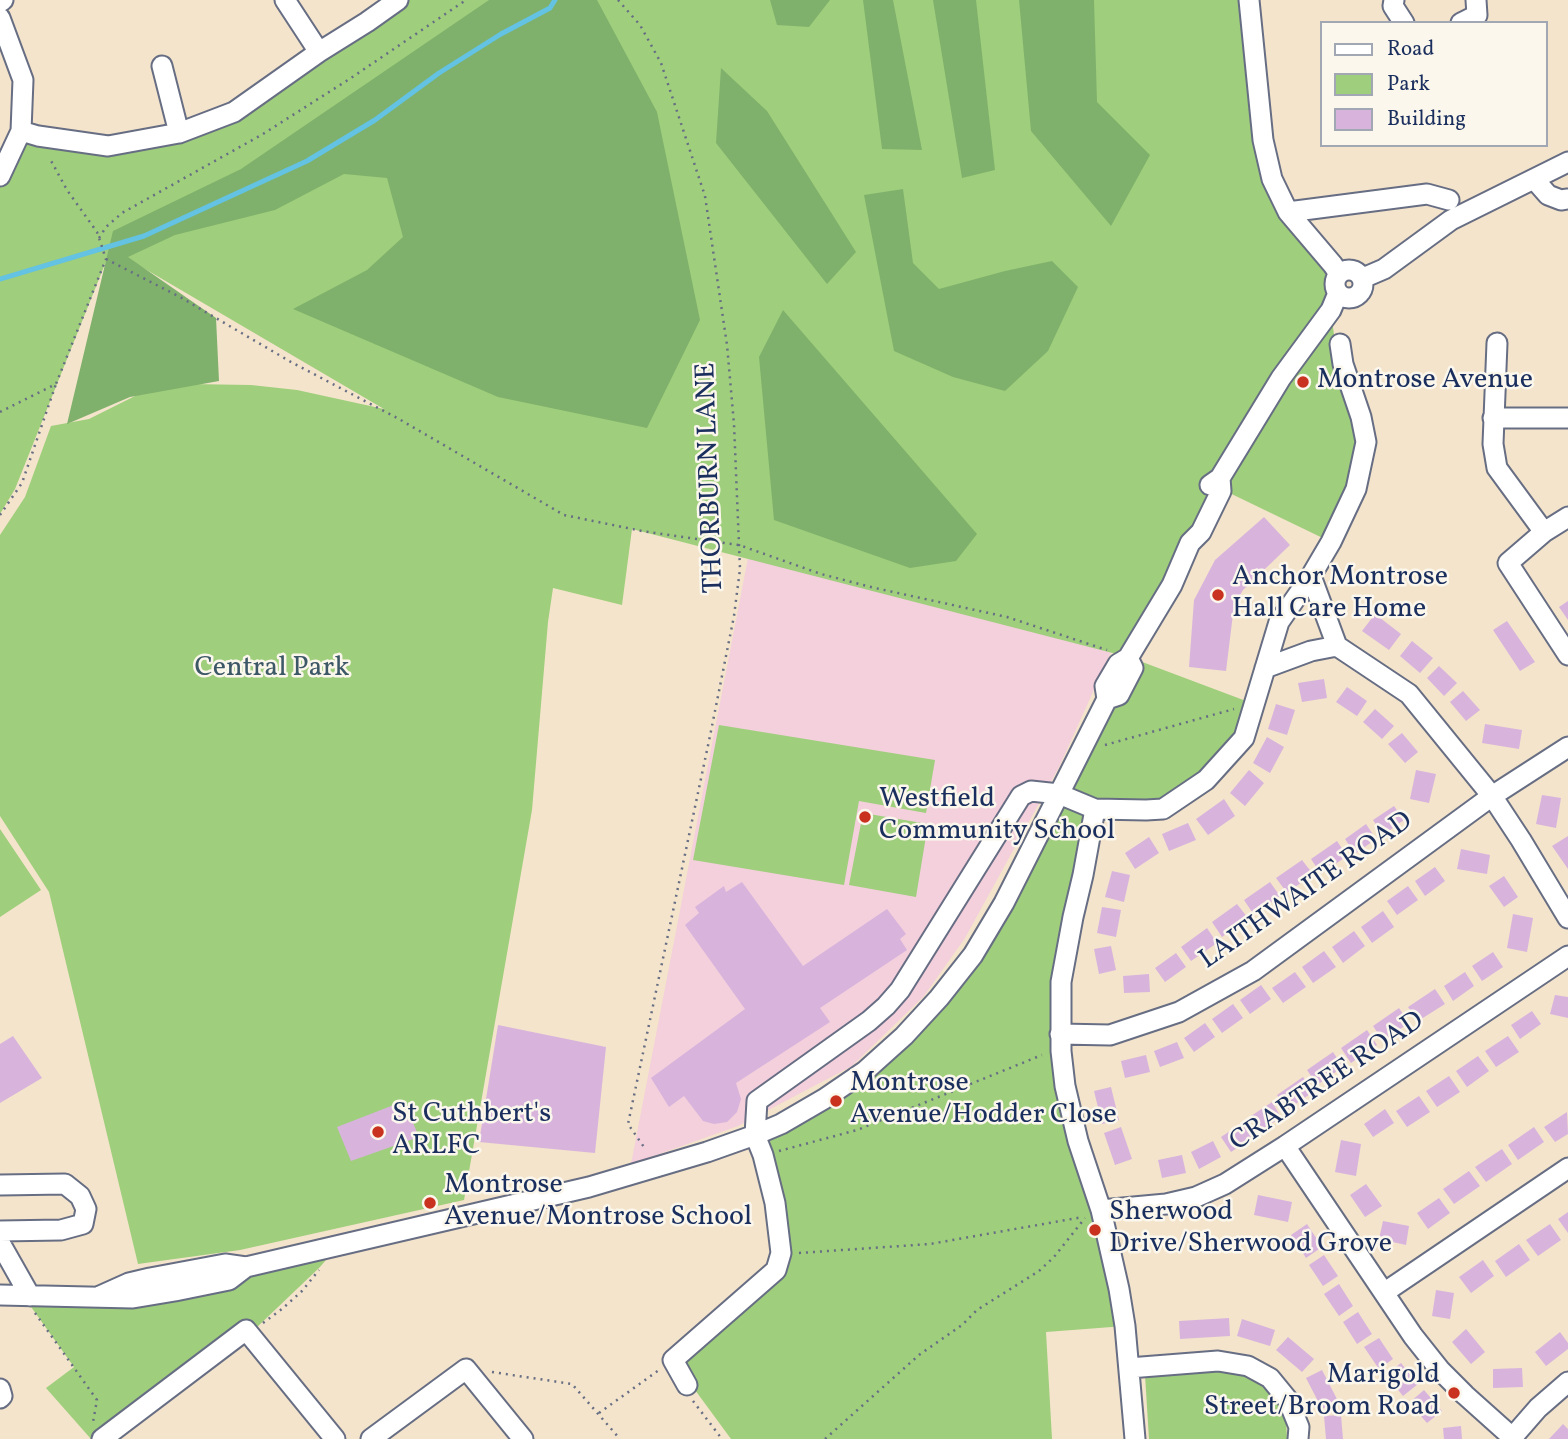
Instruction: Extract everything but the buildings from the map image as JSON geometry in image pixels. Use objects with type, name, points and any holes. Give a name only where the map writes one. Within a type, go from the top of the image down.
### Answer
[{"type":"street","points":[[285,0],[319,52]]},
{"type":"street","points":[[29,134],[108,146],[179,133],[234,112],[397,0]]},
{"type":"street","points":[[688,1385],[673,1360],[776,1270],[781,1252],[775,1203],[755,1135],[757,1101],[869,1021],[900,990],[1021,796],[1031,792],[1059,794],[1095,809],[1163,809],[1206,780],[1244,738],[1279,622],[1331,542],[1356,489],[1366,442],[1361,417],[1343,364],[1333,265],[1288,212],[1278,195],[1267,162],[1249,0]]},
{"type":"street","points":[[1394,0],[1393,6],[1403,21]]},
{"type":"street","points":[[1465,21],[1477,15],[1476,0]]},
{"type":"street","points":[[0,18],[23,80],[29,134],[0,176]]},
{"type":"street","points":[[162,66],[179,133]]},
{"type":"street","points":[[0,1295],[100,1296],[129,1283],[149,1278],[225,1264],[246,1267],[589,1187],[755,1135],[792,1117],[865,1071],[904,1036],[973,955],[1004,903],[1107,699],[1119,695],[1133,668],[1128,658],[1172,586],[1190,543],[1188,528],[1208,487],[1220,478],[1281,378],[1337,309],[1347,270],[1357,272],[1363,278],[1384,269],[1451,219],[1568,162]]},
{"type":"street","points":[[1534,178],[1548,195],[1561,200],[1568,199]]},
{"type":"street","points":[[1288,212],[1427,194],[1449,200]]},
{"type":"street","points":[[1497,343],[1493,418],[1497,468],[1545,532]]},
{"type":"street","points":[[1493,418],[1568,418]]},
{"type":"street","points":[[1568,517],[1508,563],[1568,655]]},
{"type":"street","points":[[1311,576],[1337,646],[1409,694],[1492,796],[1568,918]]},
{"type":"street","points":[[1265,668],[1311,651],[1337,646]]},
{"type":"street","name":"LAITHWAITE ROAD","points":[[1060,1042],[1110,1035],[1179,1012],[1252,971],[1492,796],[1568,747]]},
{"type":"street","points":[[1095,809],[1061,982],[1060,1042],[1065,1086],[1078,1140],[1101,1210],[1119,1289],[1135,1439]]},
{"type":"street","name":"CRABTREE ROAD","points":[[1101,1210],[1166,1204],[1196,1197],[1225,1184],[1568,956]]},
{"type":"street","points":[[1285,1146],[1413,1336],[1440,1370],[1511,1438],[1538,1408],[1568,1382]]},
{"type":"street","points":[[1385,1292],[1568,1168]]},
{"type":"street","points":[[0,1185],[65,1184],[80,1196],[86,1209],[83,1224],[61,1230],[0,1231]]},
{"type":"street","points":[[0,1243],[27,1296]]},
{"type":"street","points":[[97,1433],[248,1332],[335,1439]]},
{"type":"street","points":[[1129,1368],[1218,1361],[1248,1366],[1270,1378],[1288,1400],[1299,1427],[1298,1439]]},
{"type":"street","points":[[371,1439],[466,1369],[523,1439]]},
{"type":"street","points":[[0,1389],[0,1398]]},
{"type":"path","points":[[99,238],[106,227],[122,213],[262,134],[466,0]]},
{"type":"path","name":"THORBURN LANE","points":[[618,0],[640,25],[661,63],[705,196],[727,345],[734,424],[740,569],[734,617],[628,1124],[657,1166]]},
{"type":"path","points":[[0,515],[22,483],[56,384],[106,260],[97,232],[29,134]]},
{"type":"path","points":[[106,260],[180,297],[564,515],[642,531],[739,545],[821,574],[1007,617],[1128,658]]},
{"type":"path","points":[[0,412],[56,384]]},
{"type":"path","points":[[1086,741],[1100,746],[1254,704]]},
{"type":"path","points":[[763,1156],[857,1130],[1043,1055],[1060,1042]]},
{"type":"path","points":[[781,1252],[930,1244],[1087,1216],[1039,1271],[977,1310],[962,1325],[919,1355],[825,1439]]},
{"type":"path","points":[[248,1332],[282,1309],[302,1290],[337,1247]]},
{"type":"path","points":[[27,1296],[97,1400],[97,1433]]},
{"type":"path","points":[[599,1413],[673,1360]]},
{"type":"path","points":[[466,1369],[572,1384],[620,1439]]},
{"type":"path","points":[[688,1385],[693,1402],[722,1439]]},
{"type":"shaded area","name":"Westfield Community School","points":[[748,558],[1111,652],[1059,767],[965,938],[924,996],[852,1066],[738,1126],[631,1164]]},
{"type":"green space","name":"Central Park","points":[[388,0],[1252,0],[1278,194],[1325,270],[1338,363],[1366,442],[1331,542],[1215,486],[1129,657],[1254,704],[1218,766],[1146,810],[1095,809],[1073,917],[1065,1086],[1125,1326],[1046,1332],[1052,1439],[731,1439],[673,1360],[778,1263],[755,1135],[865,1071],[973,955],[1128,657],[632,529],[622,605],[553,588],[532,810],[464,1200],[240,1250],[138,1264],[49,892],[0,816],[0,535],[25,497],[51,426],[89,419],[137,395],[189,384],[251,385],[297,390],[384,409],[111,249],[15,489],[0,514],[0,166],[21,131],[108,146],[234,112]]},
{"type":"green space","points":[[489,0],[597,0],[657,112],[700,320],[647,428],[498,397],[293,309],[367,270],[403,237],[387,178],[344,174],[275,210],[175,235],[128,257],[216,318],[219,381],[130,397],[67,424],[113,231],[241,169]]},
{"type":"green space","points":[[770,0],[830,0],[809,27],[777,25]]},
{"type":"green space","points":[[863,0],[893,0],[922,150],[882,149]]},
{"type":"green space","points":[[933,0],[976,0],[995,170],[962,178]]},
{"type":"green space","points":[[1019,0],[1094,0],[1097,102],[1150,155],[1111,226],[1031,131]]},
{"type":"green space","points":[[721,68],[767,111],[856,252],[827,284],[716,143]]},
{"type":"green space","points":[[903,189],[913,263],[939,289],[1052,261],[1078,287],[1048,351],[1005,391],[953,377],[894,351],[864,195]]},
{"type":"green space","points":[[783,310],[977,534],[956,561],[910,568],[774,520],[759,357]]},
{"type":"green space","points":[[719,725],[935,760],[926,813],[859,801],[844,885],[693,860]]},
{"type":"green space","points":[[863,813],[928,824],[916,897],[849,885]]},
{"type":"green space","points":[[0,829],[41,890],[0,917]]},
{"type":"green space","points":[[337,1247],[320,1267],[255,1329],[102,1439],[91,1439],[46,1388],[74,1367],[29,1304]]},
{"type":"green space","points":[[1223,1369],[1256,1378],[1268,1389],[1286,1420],[1287,1439],[1149,1439],[1145,1375]]},
{"type":"waterway","points":[[0,279],[144,236],[307,161],[375,120],[439,73],[501,34],[550,8],[555,0]]},
{"type":"place","name":"Montrose Avenue","points":[[1303,382]]},
{"type":"place","name":"Anchor Montrose Hall Care Home","points":[[1218,595]]},
{"type":"place","name":"Westfield Community School","points":[[865,817]]},
{"type":"place","name":"Montrose Avenue/Hodder Close","points":[[836,1101]]},
{"type":"place","name":"St Cuthbert's ARLFC","points":[[378,1132]]},
{"type":"place","name":"Montrose Avenue/Montrose School","points":[[430,1203]]},
{"type":"place","name":"Sherwood Drive/Sherwood Grove","points":[[1095,1230]]},
{"type":"place","name":"Marigold Street/Broom Road","points":[[1454,1393]]}]
